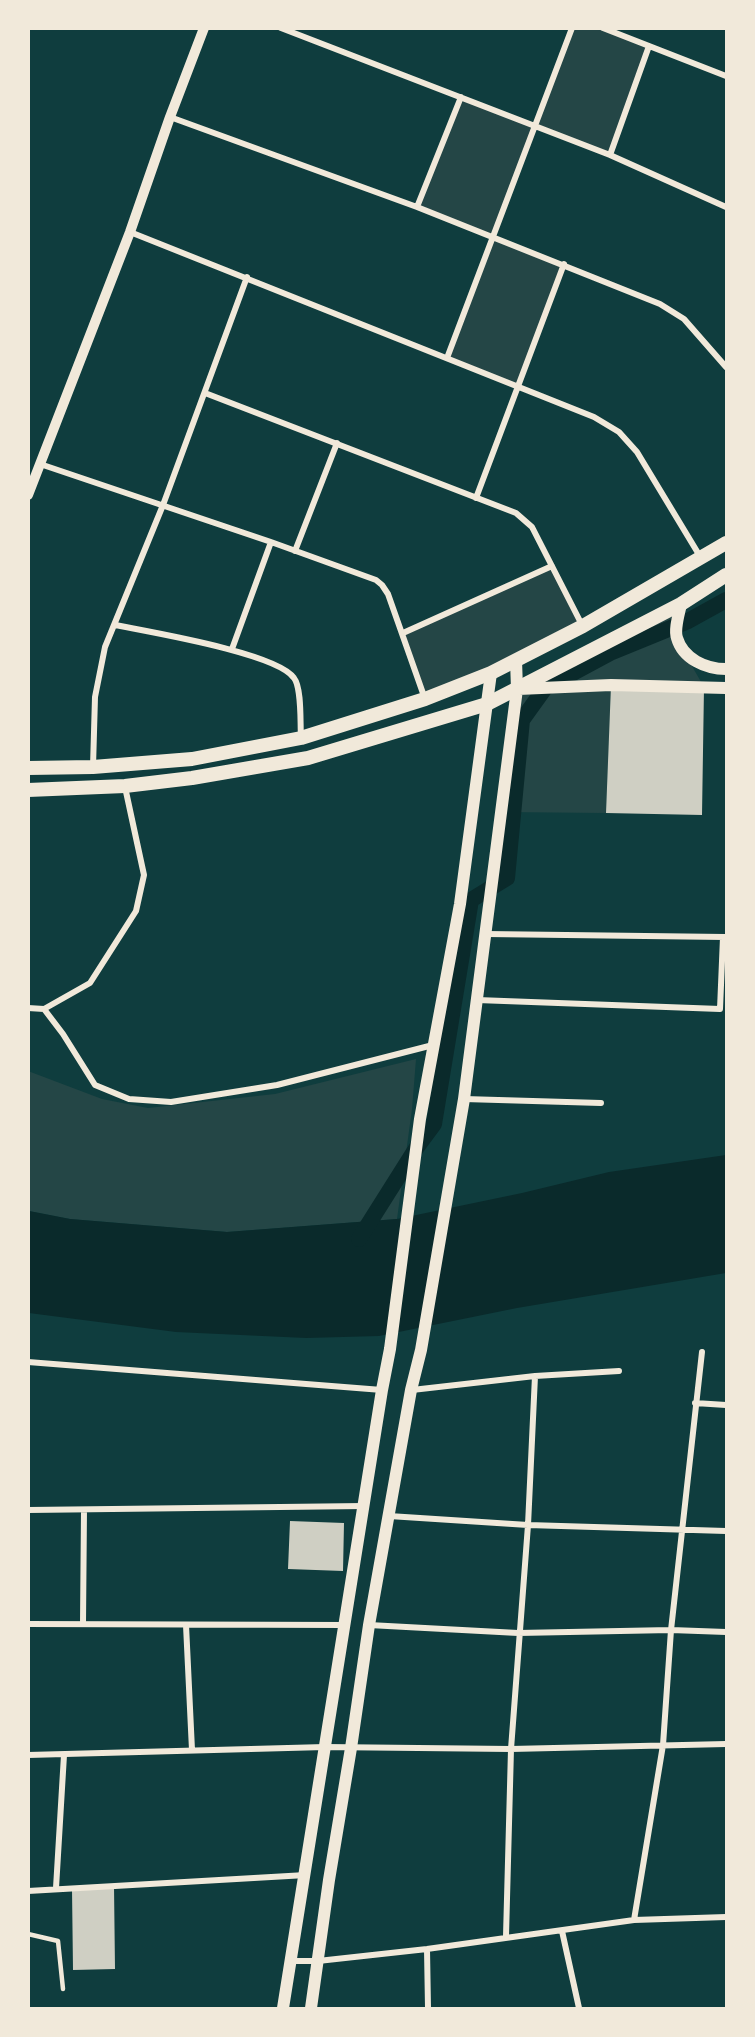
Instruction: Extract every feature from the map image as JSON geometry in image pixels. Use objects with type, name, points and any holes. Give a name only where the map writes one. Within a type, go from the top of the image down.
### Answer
[{"type":"main road","points":[[28,768],[93,767],[192,759],[301,738],[425,699],[491,673],[583,626],[726,543]]},
{"type":"main road","points":[[28,790],[125,786],[192,778],[308,758],[487,704],[681,604],[726,575]]},
{"type":"main road","points":[[681,604],[677,631],[683,649],[701,665],[723,669]]},
{"type":"main road","points":[[311,2008],[369,1625],[411,1390],[421,1350],[464,1099],[517,689],[516,660]]},
{"type":"main road","points":[[283,2008],[390,1349],[420,1119],[460,904],[491,673]]},
{"type":"main road","points":[[517,689],[600,685],[726,688]]},
{"type":"street","points":[[28,495],[130,231],[204,28]]},
{"type":"street","points":[[281,28],[610,155],[726,207]]},
{"type":"street","points":[[447,358],[572,28]]},
{"type":"street","points":[[603,28],[726,76]]},
{"type":"street","points":[[610,155],[649,46]]},
{"type":"street","points":[[417,207],[461,97]]},
{"type":"street","points":[[170,117],[417,207],[660,304],[684,319],[726,367]]},
{"type":"street","points":[[130,231],[594,417],[619,432],[637,452],[702,559]]},
{"type":"street","points":[[476,498],[516,386],[564,264]]},
{"type":"street","points":[[93,767],[95,698],[105,647],[163,505],[247,277]]},
{"type":"street","points":[[205,393],[516,513],[532,527],[583,626]]},
{"type":"street","points":[[295,551],[336,443]]},
{"type":"street","points":[[40,464],[376,580],[388,594],[425,699]]},
{"type":"street","points":[[232,649],[271,542]]},
{"type":"street","points":[[403,633],[552,566]]},
{"type":"street","points":[[115,625],[232,649],[269,662],[293,675],[296,681],[301,738]]},
{"type":"street","points":[[28,1008],[44,1009],[90,983],[136,911],[144,875],[125,786]]},
{"type":"street","points":[[477,1000],[720,1009],[725,937],[485,934]]},
{"type":"street","points":[[44,1009],[63,1034],[95,1085],[129,1098],[171,1102],[278,1085],[433,1045]]},
{"type":"street","points":[[464,1099],[602,1103]]},
{"type":"street","points":[[634,1920],[663,1745],[671,1630],[702,1352]]},
{"type":"street","points":[[28,1362],[382,1390]]},
{"type":"street","points":[[411,1390],[535,1376],[619,1371]]},
{"type":"street","points":[[506,1936],[511,1749],[518,1633],[528,1526],[535,1376]]},
{"type":"street","points":[[695,1403],[726,1405]]},
{"type":"street","points":[[28,1510],[364,1506]]},
{"type":"street","points":[[82,1623],[84,1510]]},
{"type":"street","points":[[388,1515],[528,1526],[726,1532]]},
{"type":"street","points":[[28,1624],[345,1625]]},
{"type":"street","points":[[186,1625],[192,1750]]},
{"type":"street","points":[[369,1625],[518,1633],[671,1630],[726,1632]]},
{"type":"street","points":[[28,1755],[325,1747],[511,1749],[726,1744]]},
{"type":"street","points":[[56,1888],[64,1755]]},
{"type":"street","points":[[28,1891],[306,1875]]},
{"type":"street","points":[[291,1961],[427,1949],[506,1936],[562,1931],[634,1920],[726,1917]]},
{"type":"street","points":[[562,1931],[579,2008]]},
{"type":"street","points":[[427,1949],[428,2008]]},
{"type":"lane","points":[[28,1934],[58,1941],[63,1989]]},
{"type":"shaded area","points":[[572,29],[603,29],[649,46],[610,155],[536,126],[493,237],[417,207],[461,97],[535,126]]},
{"type":"shaded area","points":[[493,237],[564,264],[517,386],[447,358]]},
{"type":"shaded area","points":[[552,566],[583,626],[425,699],[403,633]]},
{"type":"shaded area","points":[[681,604],[674,635],[704,687],[611,686],[606,813],[501,812],[517,689],[579,685],[572,661]]},
{"type":"shaded area","points":[[416,1059],[412,1109],[397,1219],[227,1232],[70,1219],[29,1211],[28,1071],[102,1099],[148,1108],[275,1094]]},
{"type":"shaded area","points":[[726,1155],[726,1273],[517,1308],[379,1336],[306,1338],[176,1332],[29,1313],[29,1211],[70,1219],[227,1232],[397,1219],[609,1172]]},
{"type":"building","points":[[611,685],[704,687],[702,815],[606,813]]},
{"type":"building","points":[[290,1521],[344,1523],[343,1571],[288,1569]]},
{"type":"building","points":[[114,1886],[115,1969],[73,1970],[72,1889]]},
{"type":"waterway","points":[[359,1239],[434,1124],[471,900],[507,878],[522,720],[545,688],[612,652],[688,621],[726,600]]}]
